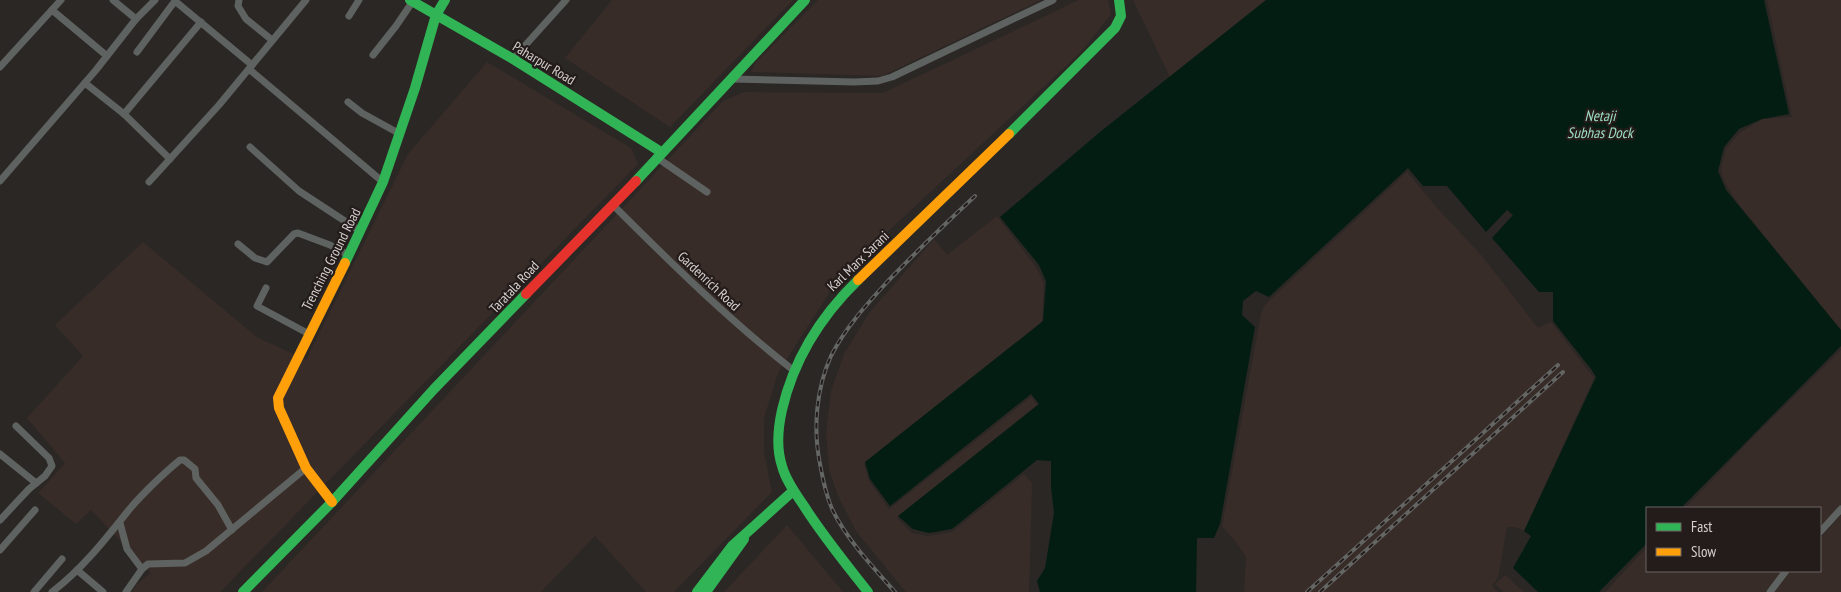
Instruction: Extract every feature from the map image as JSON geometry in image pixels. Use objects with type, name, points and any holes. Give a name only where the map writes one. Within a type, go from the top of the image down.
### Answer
[{"type":"street","points":[[0,67],[61,0]]},
{"type":"street","points":[[113,0],[136,19]]},
{"type":"street","points":[[0,180],[85,83],[136,19],[155,0]]},
{"type":"street","points":[[239,0],[238,6],[246,19],[272,40]]},
{"type":"street","points":[[149,182],[251,67],[306,0]]},
{"type":"street","points":[[349,16],[359,0]]},
{"type":"street","name":"Trenching Ground Road","points":[[332,502],[306,468],[279,408],[278,398],[383,182],[400,134],[436,15],[446,0]]},
{"type":"street","points":[[513,60],[566,0]]},
{"type":"street","name":"Taratala Road","points":[[243,592],[332,502],[434,390],[613,205],[805,0]]},
{"type":"street","points":[[731,78],[878,81],[892,77],[1053,0]]},
{"type":"street","name":"Karl Marx Sarani","points":[[868,592],[830,546],[793,491],[780,460],[779,423],[793,370],[807,340],[828,311],[843,295],[939,204],[1107,37],[1120,22],[1122,16],[1119,0]]},
{"type":"street","points":[[137,52],[175,1],[383,182]]},
{"type":"street","points":[[373,55],[396,26],[412,1]]},
{"type":"street","name":"Paharpur Road","points":[[412,1],[513,60],[659,154]]},
{"type":"street","points":[[52,10],[107,56]]},
{"type":"street","points":[[124,114],[201,22]]},
{"type":"street","points":[[85,83],[124,114],[170,159]]},
{"type":"street","points":[[348,102],[362,113],[400,134]]},
{"type":"street","points":[[250,147],[300,191],[360,231]]},
{"type":"street","points":[[659,154],[707,192]]},
{"type":"street","name":"Gardenrich Road","points":[[613,205],[761,346],[793,370]]},
{"type":"street","points":[[238,244],[255,258],[267,262],[298,232],[330,245],[348,255]]},
{"type":"street","points":[[266,288],[257,306],[309,334]]},
{"type":"street","points":[[0,520],[52,466],[52,463],[45,454],[16,426]]},
{"type":"street","points":[[0,454],[36,483]]},
{"type":"street","points":[[52,592],[77,570],[133,506],[182,459],[195,469],[196,478],[218,505],[232,530]]},
{"type":"street","points":[[126,592],[142,569],[148,564],[185,563],[206,551],[306,468]]},
{"type":"street","points":[[697,592],[732,546],[793,491]]},
{"type":"street","points":[[0,550],[35,510]]},
{"type":"street","points":[[1821,531],[1841,510]]},
{"type":"street","points":[[120,523],[127,549],[142,569]]},
{"type":"street","points":[[706,592],[747,534]]},
{"type":"street","points":[[34,592],[62,559]]},
{"type":"street","points":[[77,570],[103,592]]},
{"type":"street","points":[[1770,592],[1785,572]]},
{"type":"shaded area","points":[[612,0],[793,0],[670,127],[565,58]]},
{"type":"shaded area","points":[[818,0],[1041,0],[882,76],[751,72],[756,62]]},
{"type":"shaded area","points":[[1079,0],[1108,0],[1111,14],[1081,52],[840,276],[778,373],[764,418],[764,453],[772,492],[674,592],[646,592],[595,536],[541,592],[262,592],[723,101],[744,92],[883,93]]},
{"type":"shaded area","points":[[1133,0],[1266,0],[1170,77]]},
{"type":"shaded area","points":[[1767,0],[1841,0],[1841,330],[1737,202],[1725,183],[1721,169],[1726,148],[1741,132],[1763,119],[1792,117]]},
{"type":"shaded area","points":[[487,62],[631,148],[638,164],[220,592],[132,592],[137,584],[151,573],[91,510],[76,524],[38,493],[65,463],[27,418],[83,356],[55,325],[143,242],[257,337],[306,360],[408,154]]},
{"type":"shaded area","points":[[1407,172],[1482,256],[1538,328],[1551,322],[1594,378],[1524,531],[1515,527],[1507,527],[1498,578],[1492,586],[1498,592],[1244,592],[1246,557],[1222,526],[1264,306]]},
{"type":"shaded area","points":[[997,216],[1036,267],[1044,283],[1042,323],[864,464],[869,481],[889,509],[1031,397],[1037,405],[897,518],[912,533],[928,536],[952,532],[1024,474],[1032,483],[1029,592],[906,592],[856,531],[838,496],[829,469],[826,433],[831,391],[844,354],[869,313],[934,239],[947,255]]},
{"type":"shaded area","points":[[1841,350],[1841,506],[1821,527],[1821,507],[1686,507]]},
{"type":"shaded area","points":[[1841,515],[1841,592],[1775,592],[1789,572],[1821,572],[1821,537]]},
{"type":"shaded area","points":[[787,525],[843,592],[724,592]]},
{"type":"shaded area","points":[[1646,548],[1646,572],[1782,572],[1765,592],[1605,592]]},
{"type":"shaded area","points":[[1505,575],[1524,592],[1504,592],[1495,584]]},
{"type":"water","name":"Netaji Subhas Dock","points":[[1266,0],[1764,0],[1789,114],[1762,119],[1739,129],[1724,147],[1718,171],[1726,190],[1841,330],[1841,346],[1682,507],[1646,507],[1646,544],[1599,592],[1538,592],[1513,568],[1531,536],[1524,531],[1596,377],[1553,321],[1553,292],[1539,292],[1492,238],[1513,215],[1507,210],[1486,232],[1447,186],[1423,186],[1408,168],[1269,297],[1256,291],[1243,301],[1242,315],[1255,327],[1220,524],[1214,538],[1197,538],[1196,592],[1040,592],[1037,581],[1045,568],[1054,513],[1051,461],[1037,460],[952,529],[929,533],[913,529],[898,516],[1039,404],[1031,394],[890,506],[870,479],[865,462],[1043,321],[1046,281],[1039,265],[1000,217],[1100,132]]},
{"type":"railway","points":[[895,592],[853,543],[833,511],[827,494],[818,451],[816,423],[819,395],[831,356],[857,317],[899,270],[975,196]]},
{"type":"railway","points":[[1307,592],[1558,365]]},
{"type":"railway","points":[[1320,592],[1563,372]]},
{"type":"traffic: fast","points":[[410,0],[513,59],[661,152]]},
{"type":"traffic: fast","points":[[345,263],[383,182],[415,88],[436,15],[445,0]]},
{"type":"traffic: fast","points":[[636,181],[805,0]]},
{"type":"traffic: fast","points":[[1009,134],[1115,28],[1121,16],[1119,0]]},
{"type":"traffic: fast","points":[[858,280],[820,324],[801,356],[787,391],[782,410],[778,445],[782,466],[791,487],[827,539],[868,592]]},
{"type":"traffic: fast","points":[[243,592],[332,502],[434,389],[526,294]]},
{"type":"traffic: fast","points":[[697,592],[732,546],[793,491]]},
{"type":"traffic: fast","points":[[706,592],[744,539]]},
{"type":"traffic: slow","points":[[858,280],[1009,134]]},
{"type":"traffic: slow","points":[[332,502],[306,468],[279,408],[278,398],[345,263]]},
{"type":"traffic: jam","points":[[526,294],[636,181]]}]
